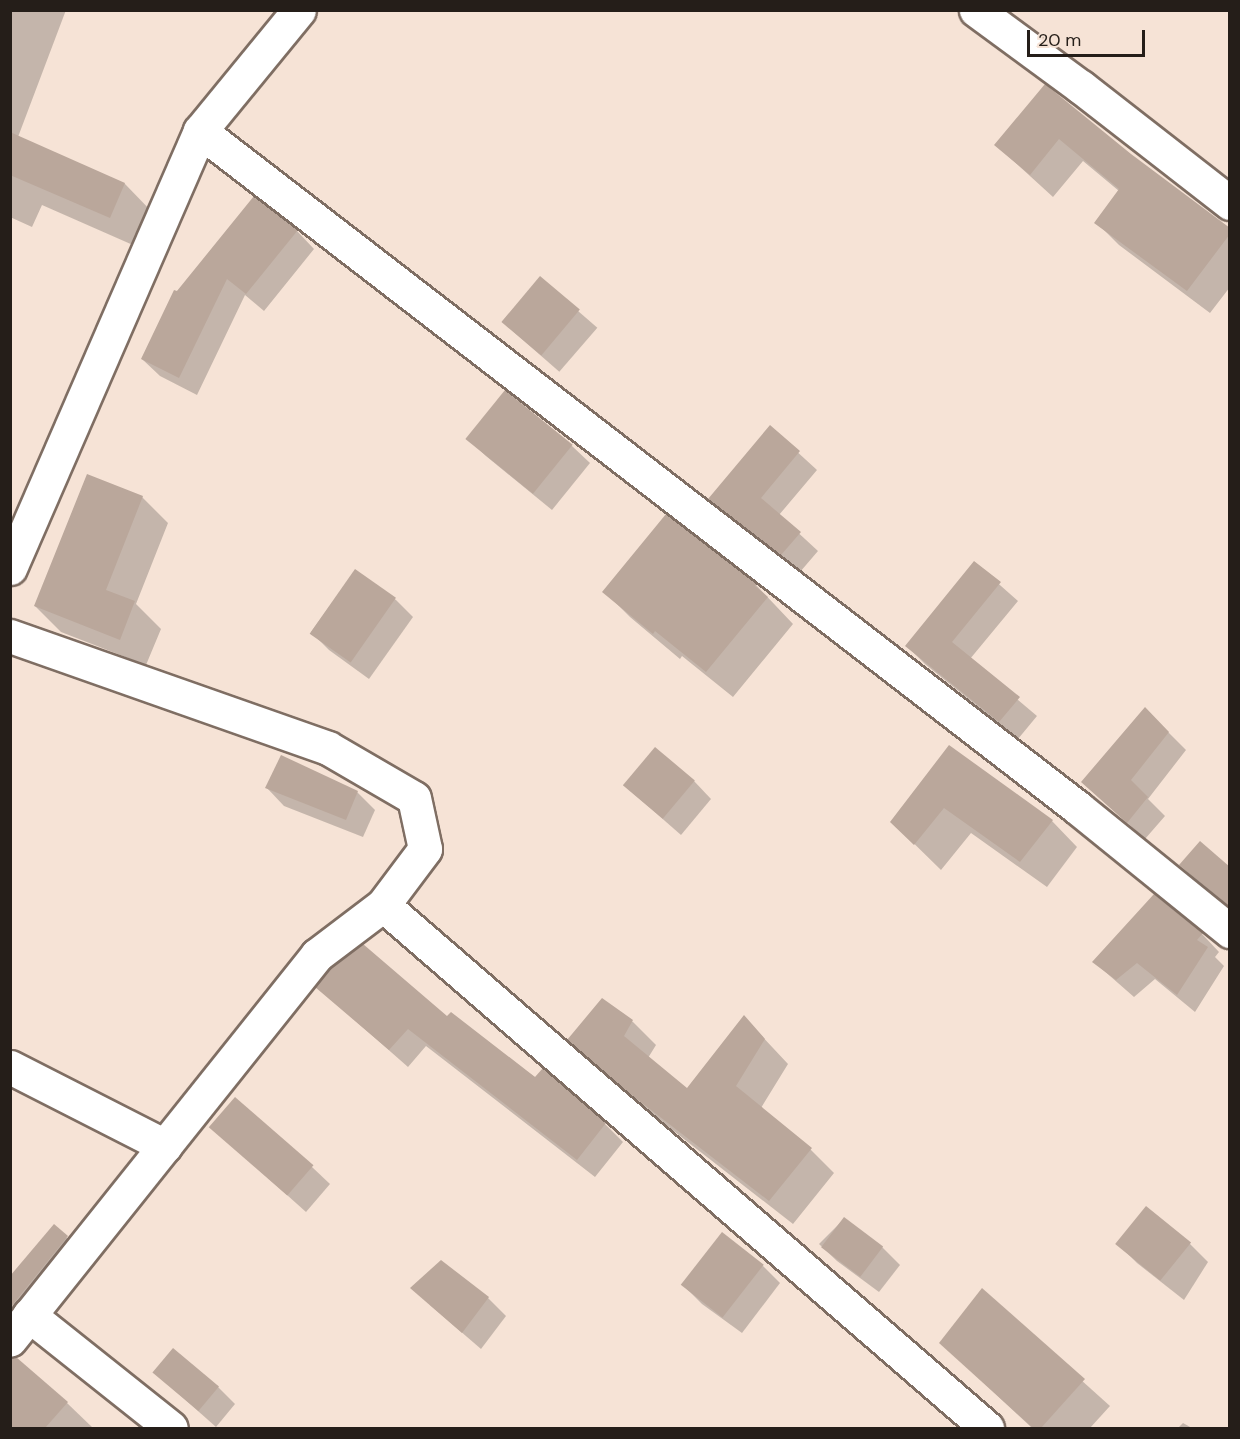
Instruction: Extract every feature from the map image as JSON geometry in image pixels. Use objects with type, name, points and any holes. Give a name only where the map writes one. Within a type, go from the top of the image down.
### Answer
[{"type":"street","points":[[10,568],[200,131],[299,10]]},
{"type":"street","points":[[976,10],[1081,87],[1230,202]]},
{"type":"street","points":[[200,131],[1078,808],[1230,931]]},
{"type":"street","points":[[10,636],[328,748],[414,798],[425,849],[383,904],[317,955],[20,1327],[171,1428]]},
{"type":"street","points":[[383,904],[987,1428]]},
{"type":"street","points":[[10,1067],[165,1146]]},
{"type":"building","points":[[1045,84],[1131,154],[1230,228],[1230,234],[1187,291],[1094,223],[1119,189],[1059,139],[1030,175],[994,145]]},
{"type":"building","points":[[10,132],[125,183],[110,218],[10,175]]},
{"type":"building","points":[[254,196],[298,230],[246,294],[227,279],[179,378],[141,359],[174,290],[177,291]]},
{"type":"building","points":[[540,276],[580,309],[541,355],[501,322]]},
{"type":"building","points":[[505,390],[573,445],[533,494],[465,439]]},
{"type":"building","points":[[770,425],[800,451],[761,498],[801,532],[781,555],[708,499]]},
{"type":"building","points":[[87,474],[143,496],[106,590],[135,601],[120,640],[34,606]]},
{"type":"building","points":[[666,514],[757,584],[755,586],[768,597],[706,672],[655,631],[653,634],[602,592]]},
{"type":"building","points":[[974,561],[1001,582],[952,642],[1020,697],[999,722],[905,646]]},
{"type":"building","points":[[355,569],[396,598],[351,662],[310,634]]},
{"type":"building","points":[[1145,707],[1169,732],[1131,780],[1148,797],[1127,823],[1081,782]]},
{"type":"building","points":[[949,745],[1053,820],[1020,862],[944,808],[914,845],[890,822]]},
{"type":"building","points":[[655,747],[695,780],[663,819],[623,785]]},
{"type":"building","points":[[281,755],[358,791],[346,820],[265,788]]},
{"type":"building","points":[[1200,841],[1230,867],[1228,905],[1179,865]]},
{"type":"building","points":[[1154,894],[1203,933],[1197,940],[1208,947],[1177,995],[1137,963],[1116,980],[1092,962]]},
{"type":"building","points":[[363,944],[447,1016],[451,1012],[535,1077],[543,1068],[606,1123],[577,1160],[408,1029],[389,1050],[315,987],[330,969]]},
{"type":"building","points":[[602,998],[633,1020],[624,1036],[687,1088],[744,1015],[765,1039],[736,1086],[812,1148],[769,1201],[629,1093],[567,1040]]},
{"type":"building","points":[[235,1097],[313,1165],[287,1195],[209,1127]]},
{"type":"building","points":[[1146,1206],[1191,1243],[1160,1281],[1115,1244]]},
{"type":"building","points":[[844,1217],[883,1246],[860,1277],[821,1247]]},
{"type":"building","points":[[54,1224],[68,1236],[10,1308],[10,1276]]},
{"type":"building","points":[[722,1232],[764,1265],[723,1317],[681,1285]]},
{"type":"building","points":[[441,1260],[489,1297],[462,1333],[410,1288]]},
{"type":"building","points":[[982,1288],[1085,1379],[1041,1428],[1033,1428],[939,1343]]},
{"type":"building","points":[[173,1348],[219,1387],[198,1411],[152,1373]]},
{"type":"building","points":[[10,1357],[16,1357],[68,1402],[45,1428],[10,1428]]}]
